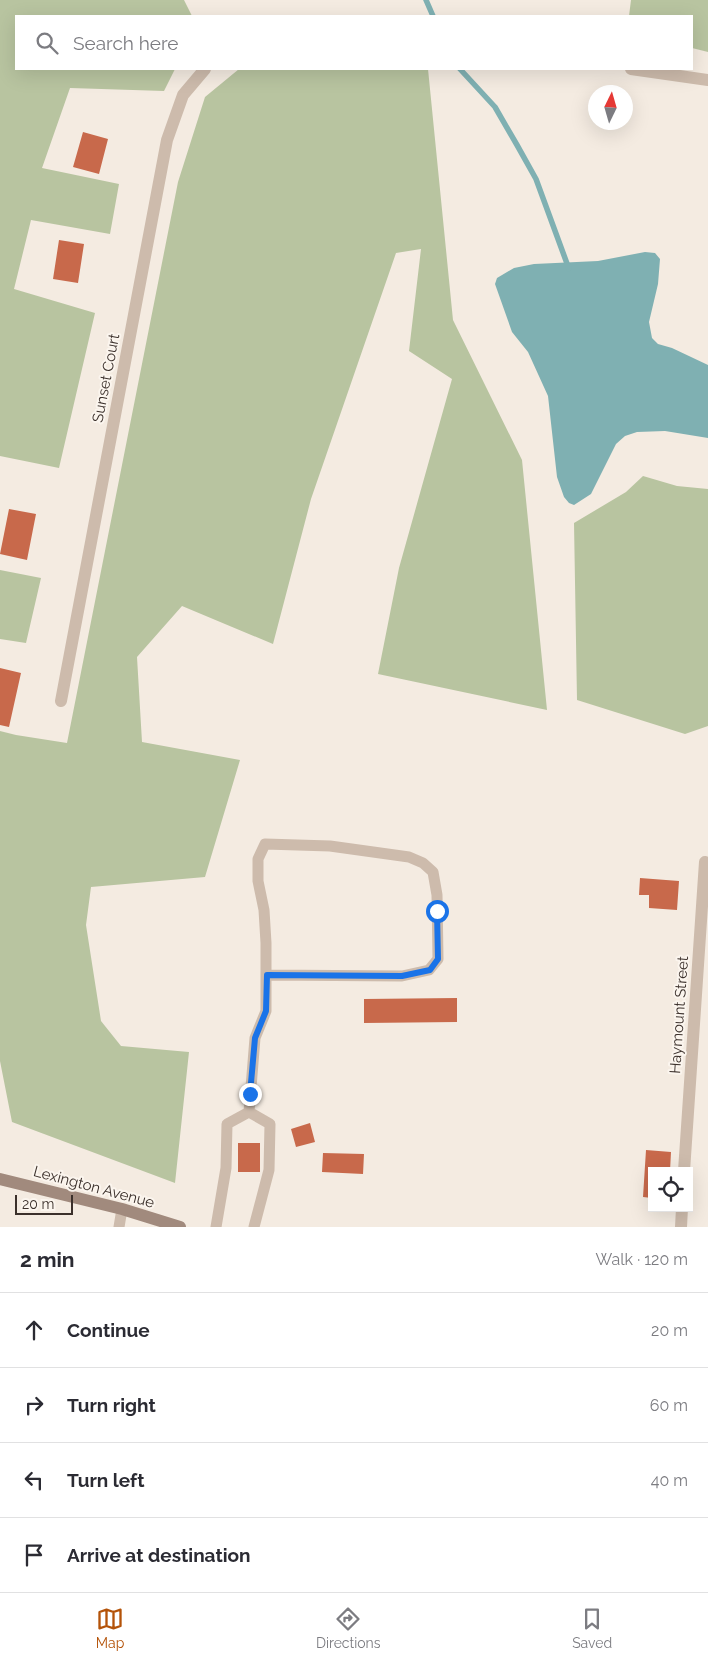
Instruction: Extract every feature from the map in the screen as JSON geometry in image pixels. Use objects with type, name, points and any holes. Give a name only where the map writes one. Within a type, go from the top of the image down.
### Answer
[{"type":"main road","name":"Lexington Avenue","points":[[0,1179],[122,1209],[180,1227]]},
{"type":"street","name":"Sunset Court","points":[[62,702],[167,140],[183,96],[204,70]]},
{"type":"street","points":[[638,70],[708,80]]},
{"type":"street","name":"Haymount Street","points":[[684,1167],[705,862]]},
{"type":"street","points":[[681,1227],[682,1212]]},
{"type":"lane","points":[[248,1112],[255,1038],[266,1011],[267,975],[264,910],[258,881],[258,859],[265,844],[330,846],[409,858],[423,862],[433,872],[437,895],[438,959],[430,970],[402,976],[267,975]]},
{"type":"lane","points":[[216,1227],[226,1168],[227,1124],[248,1112]]},
{"type":"lane","points":[[248,1112],[270,1124],[269,1170],[254,1227]]},
{"type":"lane","points":[[119,1227],[122,1209]]},
{"type":"green space","points":[[0,0],[184,0],[192,15],[15,15],[15,70],[174,70],[164,91],[70,88],[42,168],[119,184],[110,234],[31,220],[14,289],[95,313],[59,468],[0,456]]},
{"type":"green space","points":[[631,0],[708,0],[708,52],[693,48],[693,15],[629,15]]},
{"type":"green space","points":[[238,70],[428,70],[453,320],[522,460],[547,710],[378,674],[399,568],[452,379],[409,351],[421,249],[396,253],[311,499],[273,644],[182,606],[137,657],[142,742],[240,760],[205,877],[91,887],[86,925],[101,1021],[121,1046],[189,1052],[175,1183],[12,1122],[0,1061],[0,731],[67,743],[178,182],[205,97]]},
{"type":"green space","points":[[643,476],[677,486],[708,489],[708,726],[685,734],[577,700],[574,523],[626,492]]},
{"type":"green space","points":[[0,570],[41,578],[26,643],[0,639]]},
{"type":"water","points":[[645,252],[655,253],[660,259],[658,284],[649,322],[652,338],[658,344],[672,348],[708,365],[708,438],[665,431],[637,432],[625,436],[616,444],[591,494],[574,505],[569,503],[564,497],[557,477],[548,396],[528,352],[512,332],[495,284],[497,278],[514,268],[534,264],[598,261]]},
{"type":"building","points":[[83,132],[108,139],[99,174],[73,167]]},
{"type":"building","points":[[59,240],[84,244],[78,283],[53,279]]},
{"type":"building","points":[[9,509],[36,514],[27,560],[0,554]]},
{"type":"building","points":[[0,668],[21,673],[9,727],[0,725]]},
{"type":"building","points":[[640,878],[679,881],[677,910],[649,908],[649,895],[639,895]]},
{"type":"building","points":[[457,998],[457,1022],[364,1023],[364,999]]},
{"type":"building","points":[[310,1123],[315,1142],[296,1147],[291,1129]]},
{"type":"building","points":[[238,1143],[260,1143],[260,1172],[238,1172]]},
{"type":"building","points":[[646,1150],[671,1152],[670,1167],[648,1167],[648,1198],[643,1197]]},
{"type":"building","points":[[323,1153],[364,1154],[363,1174],[322,1172]]},
{"type":"waterway","points":[[426,0],[433,15]]},
{"type":"waterway","points":[[461,70],[495,107],[536,179],[569,269]]},
{"type":"route","points":[[250,1094],[255,1038],[266,1011],[267,975],[402,976],[430,970],[438,959],[437,911]]}]
